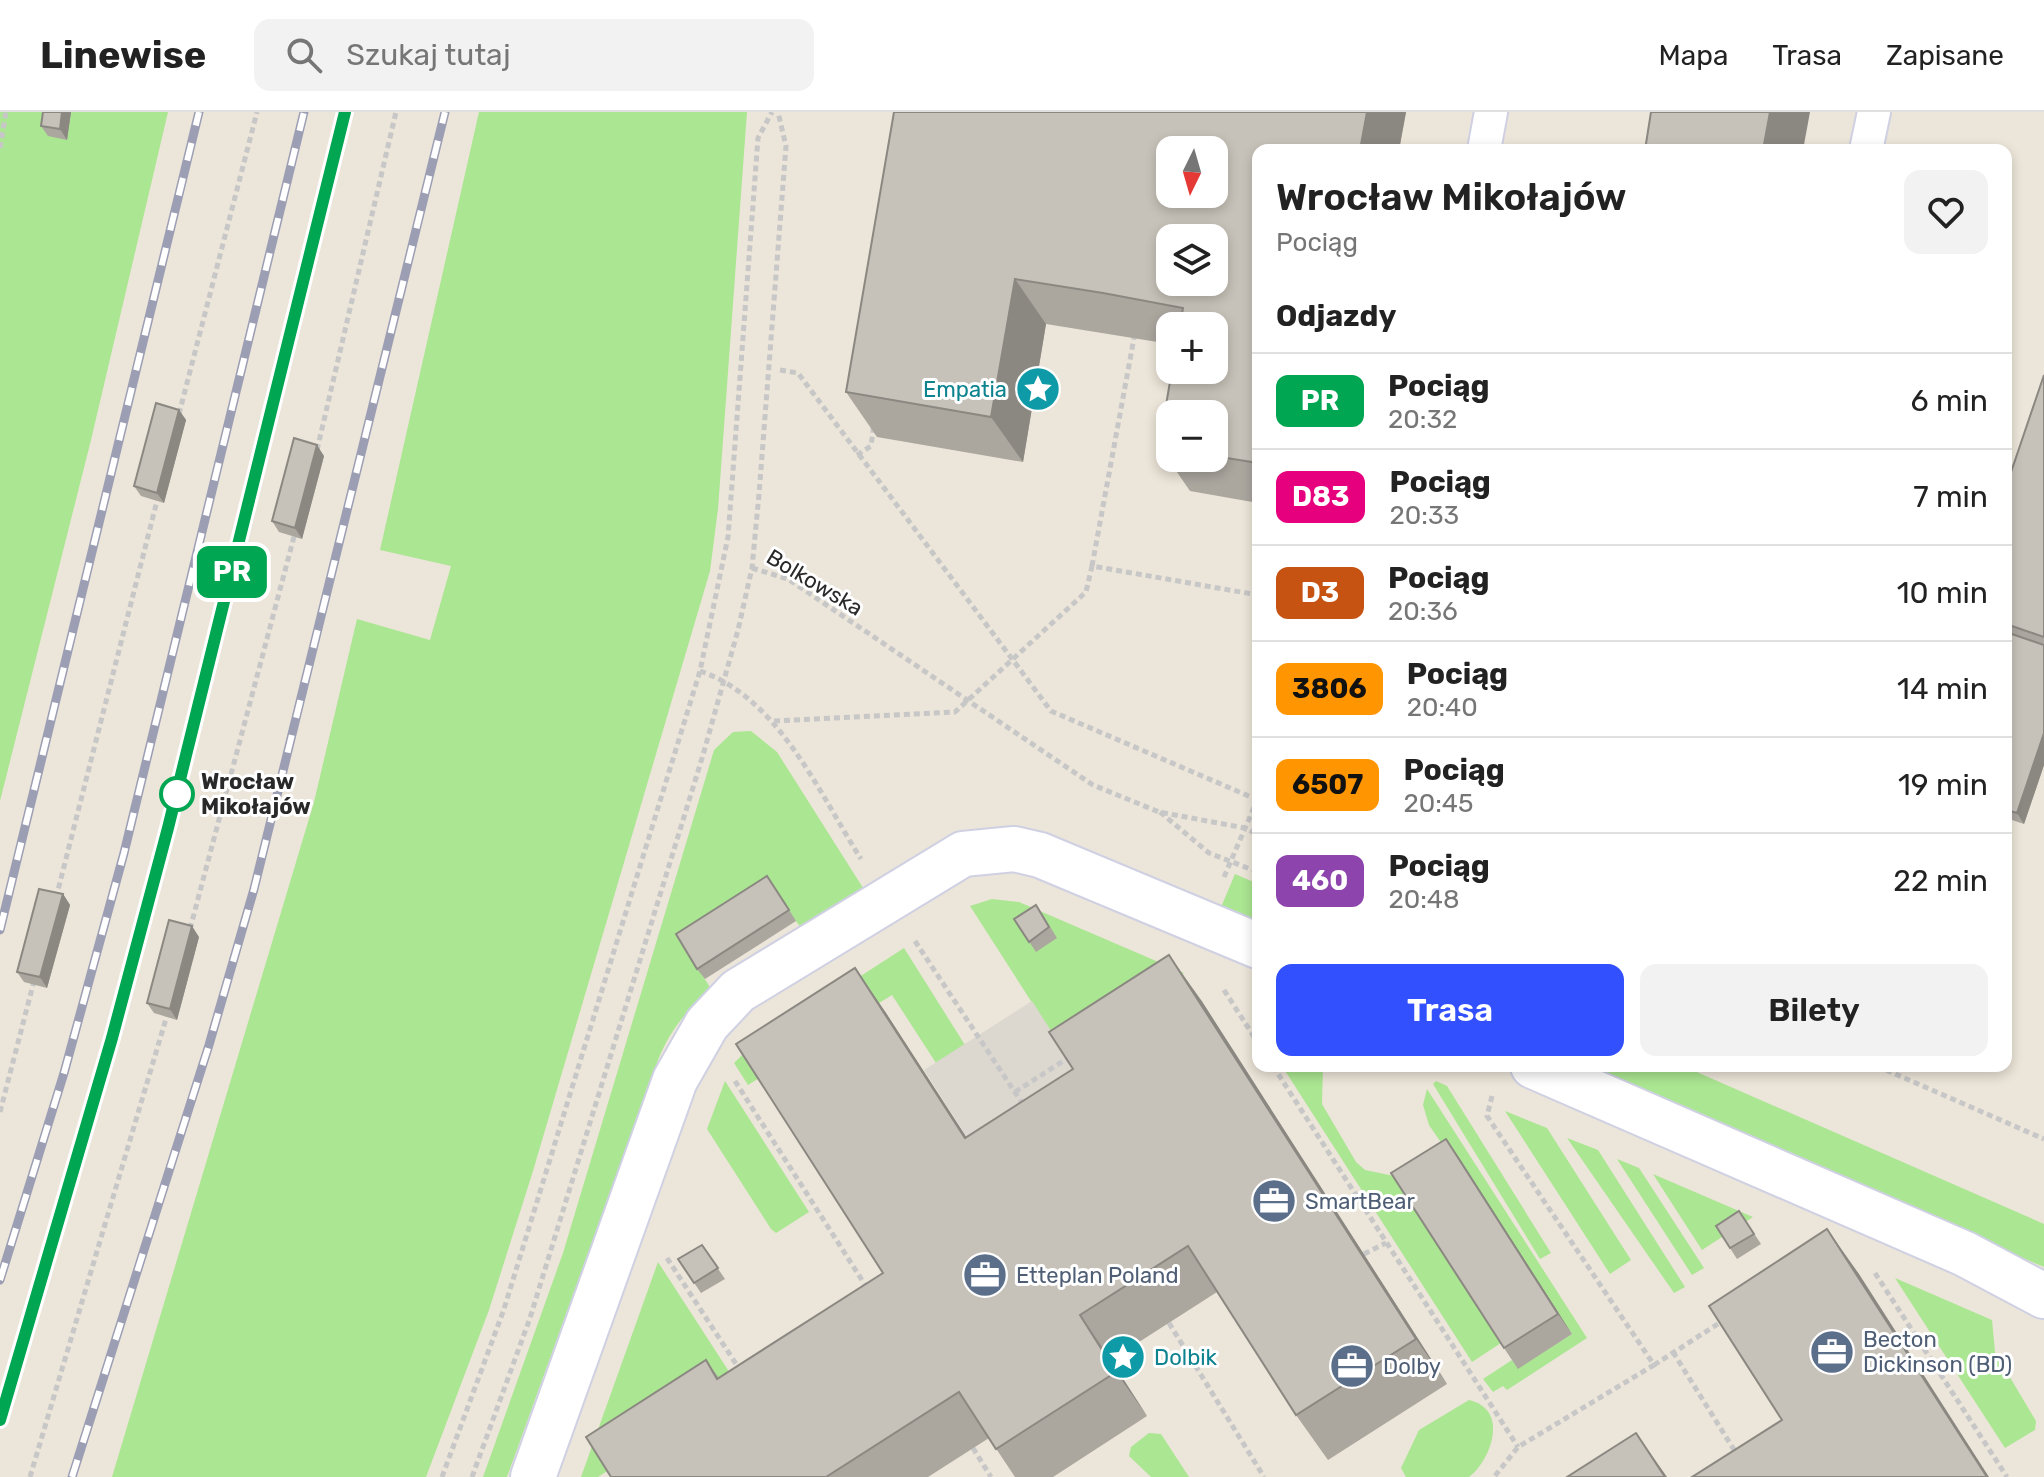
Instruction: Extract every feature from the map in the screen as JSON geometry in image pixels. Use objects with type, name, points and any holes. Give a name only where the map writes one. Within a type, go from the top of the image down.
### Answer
[{"type":"street","points":[[533,1477],[675,1080],[707,1024],[738,991],[963,854],[1014,849],[1040,855],[1252,943]]},
{"type":"street","points":[[1547,1072],[1965,1254],[2044,1296]]},
{"type":"lane","points":[[1485,144],[1491,112]]},
{"type":"lane","points":[[1867,144],[1874,112]]},
{"type":"path","points":[[0,148],[6,112]]},
{"type":"path","points":[[178,416],[257,112]]},
{"type":"path","points":[[316,455],[396,112]]},
{"type":"path","name":"Bolkowska","points":[[442,1477],[504,1309],[700,671],[728,537],[758,138],[775,112]]},
{"type":"path","name":"Bolkowska","points":[[775,112],[786,146],[752,568],[788,579],[1093,785],[1159,812],[1252,832]]},
{"type":"path","points":[[773,721],[955,712],[1086,592],[1134,338]]},
{"type":"path","points":[[780,370],[798,373],[1051,711],[1252,796]]},
{"type":"path","points":[[857,455],[871,446],[874,420]]},
{"type":"path","points":[[53,911],[159,493]]},
{"type":"path","points":[[188,938],[296,530]]},
{"type":"path","points":[[1092,566],[1252,594]]},
{"type":"path","points":[[472,1477],[530,1318],[703,755],[752,568]]},
{"type":"path","points":[[700,671],[723,679],[773,721],[1029,1114]]},
{"type":"path","points":[[1159,812],[1209,853],[1252,870]]},
{"type":"path","points":[[1221,881],[1252,812]]},
{"type":"path","points":[[0,1112],[38,968]]},
{"type":"path","points":[[1220,983],[1252,1034]]},
{"type":"path","points":[[30,1477],[172,998]]},
{"type":"path","points":[[1015,1092],[1080,1050]]},
{"type":"path","points":[[728,1071],[869,1291]]},
{"type":"path","points":[[1277,1072],[1518,1447]]},
{"type":"path","points":[[1891,1072],[2044,1139]]},
{"type":"path","points":[[1492,1096],[1487,1116],[1654,1365]]},
{"type":"path","points":[[1364,1254],[1386,1243]]},
{"type":"path","points":[[662,1251],[743,1375]]},
{"type":"path","points":[[1873,1260],[1875,1274],[2007,1477]]},
{"type":"path","points":[[1494,1477],[1518,1447],[1737,1311]]},
{"type":"path","points":[[1169,1323],[1264,1477]]},
{"type":"path","points":[[1673,1352],[1744,1465]]},
{"type":"path","points":[[973,1448],[991,1477]]},
{"type":"green space","points":[[0,112],[168,112],[91,440],[0,801]]},
{"type":"green space","points":[[479,112],[747,112],[718,509],[710,571],[533,1171],[489,1310],[426,1477],[112,1477],[314,802],[357,619],[430,640],[451,566],[380,550]]},
{"type":"green space","points":[[751,731],[777,752],[865,891],[803,931],[796,921],[683,944],[711,989],[680,1021],[658,1060],[507,1477],[483,1477],[563,1253],[714,750],[733,732]]},
{"type":"green space","points":[[1235,874],[1252,881],[1252,926],[1219,912]]},
{"type":"green space","points":[[992,899],[1019,902],[1184,973],[1063,1051],[970,906]]},
{"type":"green space","points":[[904,948],[965,1045],[936,1063],[892,995],[748,1085],[734,1063],[748,1049]]},
{"type":"green space","points":[[1286,1072],[1323,1072],[1322,1104],[1356,1162],[1365,1170],[1394,1176],[1501,1343],[1472,1362]]},
{"type":"green space","points":[[1587,1072],[1697,1072],[2044,1224],[2044,1267]]},
{"type":"green space","points":[[725,1081],[809,1212],[776,1233],[707,1129]]},
{"type":"green space","points":[[1436,1081],[1447,1086],[1551,1253],[1540,1259],[1433,1084]]},
{"type":"green space","points":[[1427,1089],[1587,1338],[1507,1390],[1503,1386],[1493,1392],[1483,1379],[1512,1360],[1518,1368],[1572,1334],[1429,1125],[1423,1105]]},
{"type":"green space","points":[[1505,1111],[1547,1128],[1631,1260],[1610,1274]]},
{"type":"green space","points":[[1567,1138],[1598,1150],[1685,1287],[1674,1293]]},
{"type":"green space","points":[[1617,1159],[1639,1168],[1704,1268],[1692,1275]]},
{"type":"green space","points":[[1653,1174],[1753,1217],[1702,1250]]},
{"type":"green space","points":[[658,1262],[739,1387],[598,1477],[581,1477]]},
{"type":"green space","points":[[1895,1278],[1992,1320],[1995,1352],[2036,1421],[2035,1430],[2005,1448]]},
{"type":"green space","points":[[1469,1400],[1489,1413],[1493,1424],[1490,1447],[1477,1469],[1469,1477],[1406,1477],[1401,1468],[1419,1430]]},
{"type":"green space","points":[[1149,1433],[1161,1434],[1189,1477],[1151,1477],[1129,1456],[1131,1447]]},
{"type":"shaded area","points":[[1032,1001],[1080,1076],[996,1183],[924,1070]]},
{"type":"building","points":[[43,112],[62,112],[60,129],[41,126]]},
{"type":"building","points":[[894,112],[1367,112],[1361,144],[1252,144],[1252,462],[1228,458],[1228,400],[1167,400],[1170,384],[1228,384],[1228,312],[1182,312],[1183,308],[1015,279],[991,417],[846,392]]},
{"type":"building","points":[[1651,112],[1770,112],[1764,144],[1646,144]]},
{"type":"building","points":[[2044,375],[2044,637],[2012,626],[2012,469]]},
{"type":"building","points":[[156,403],[179,410],[157,493],[134,486]]},
{"type":"building","points":[[294,438],[317,445],[295,528],[272,521]]},
{"type":"building","points":[[2012,634],[2044,645],[2044,733],[2017,813],[2012,812]]},
{"type":"building","points":[[767,876],[789,910],[697,969],[676,934]]},
{"type":"building","points":[[39,889],[63,894],[40,977],[17,972]]},
{"type":"building","points":[[1036,905],[1049,927],[1029,942],[1014,919]]},
{"type":"building","points":[[169,920],[192,926],[170,1009],[147,1003]]},
{"type":"building","points":[[1169,955],[1416,1339],[1296,1415],[1188,1246],[1080,1315],[1116,1372],[996,1449],[959,1392],[826,1477],[611,1477],[586,1437],[706,1360],[717,1379],[883,1273],[736,1044],[855,968],[965,1138],[1073,1069],[1049,1032]]},
{"type":"building","points":[[1446,1139],[1558,1314],[1504,1348],[1391,1173]]},
{"type":"building","points":[[1739,1211],[1754,1234],[1730,1248],[1716,1226]]},
{"type":"building","points":[[1827,1229],[1987,1477],[1692,1477],[1782,1420],[1709,1306]]},
{"type":"building","points":[[702,1245],[718,1268],[694,1283],[678,1259]]},
{"type":"building","points":[[1636,1433],[1665,1477],[1567,1477]]},
{"type":"railway","points":[[0,930],[199,112]]},
{"type":"railway","points":[[0,1280],[64,1073],[124,853],[304,112]]},
{"type":"railway","points":[[0,1420],[94,1095],[182,769],[345,112]]},
{"type":"railway","points":[[72,1477],[209,1045],[254,889],[445,112]]},
{"type":"train","name":"PR","points":[[0,1420],[112,1038],[168,828],[345,112]]},
{"type":"place","name":"Empatia","points":[[1038,389]]},
{"type":"place","name":"Wrocław Mikołajów","points":[[177,794]]},
{"type":"place","name":"SmartBear","points":[[1274,1201]]},
{"type":"place","name":"Etteplan Poland","points":[[985,1275]]},
{"type":"place","name":"Becton Dickinson (BD)","points":[[1832,1352]]},
{"type":"place","name":"Dolbik","points":[[1123,1357]]},
{"type":"place","name":"Dolby","points":[[1352,1366]]}]
